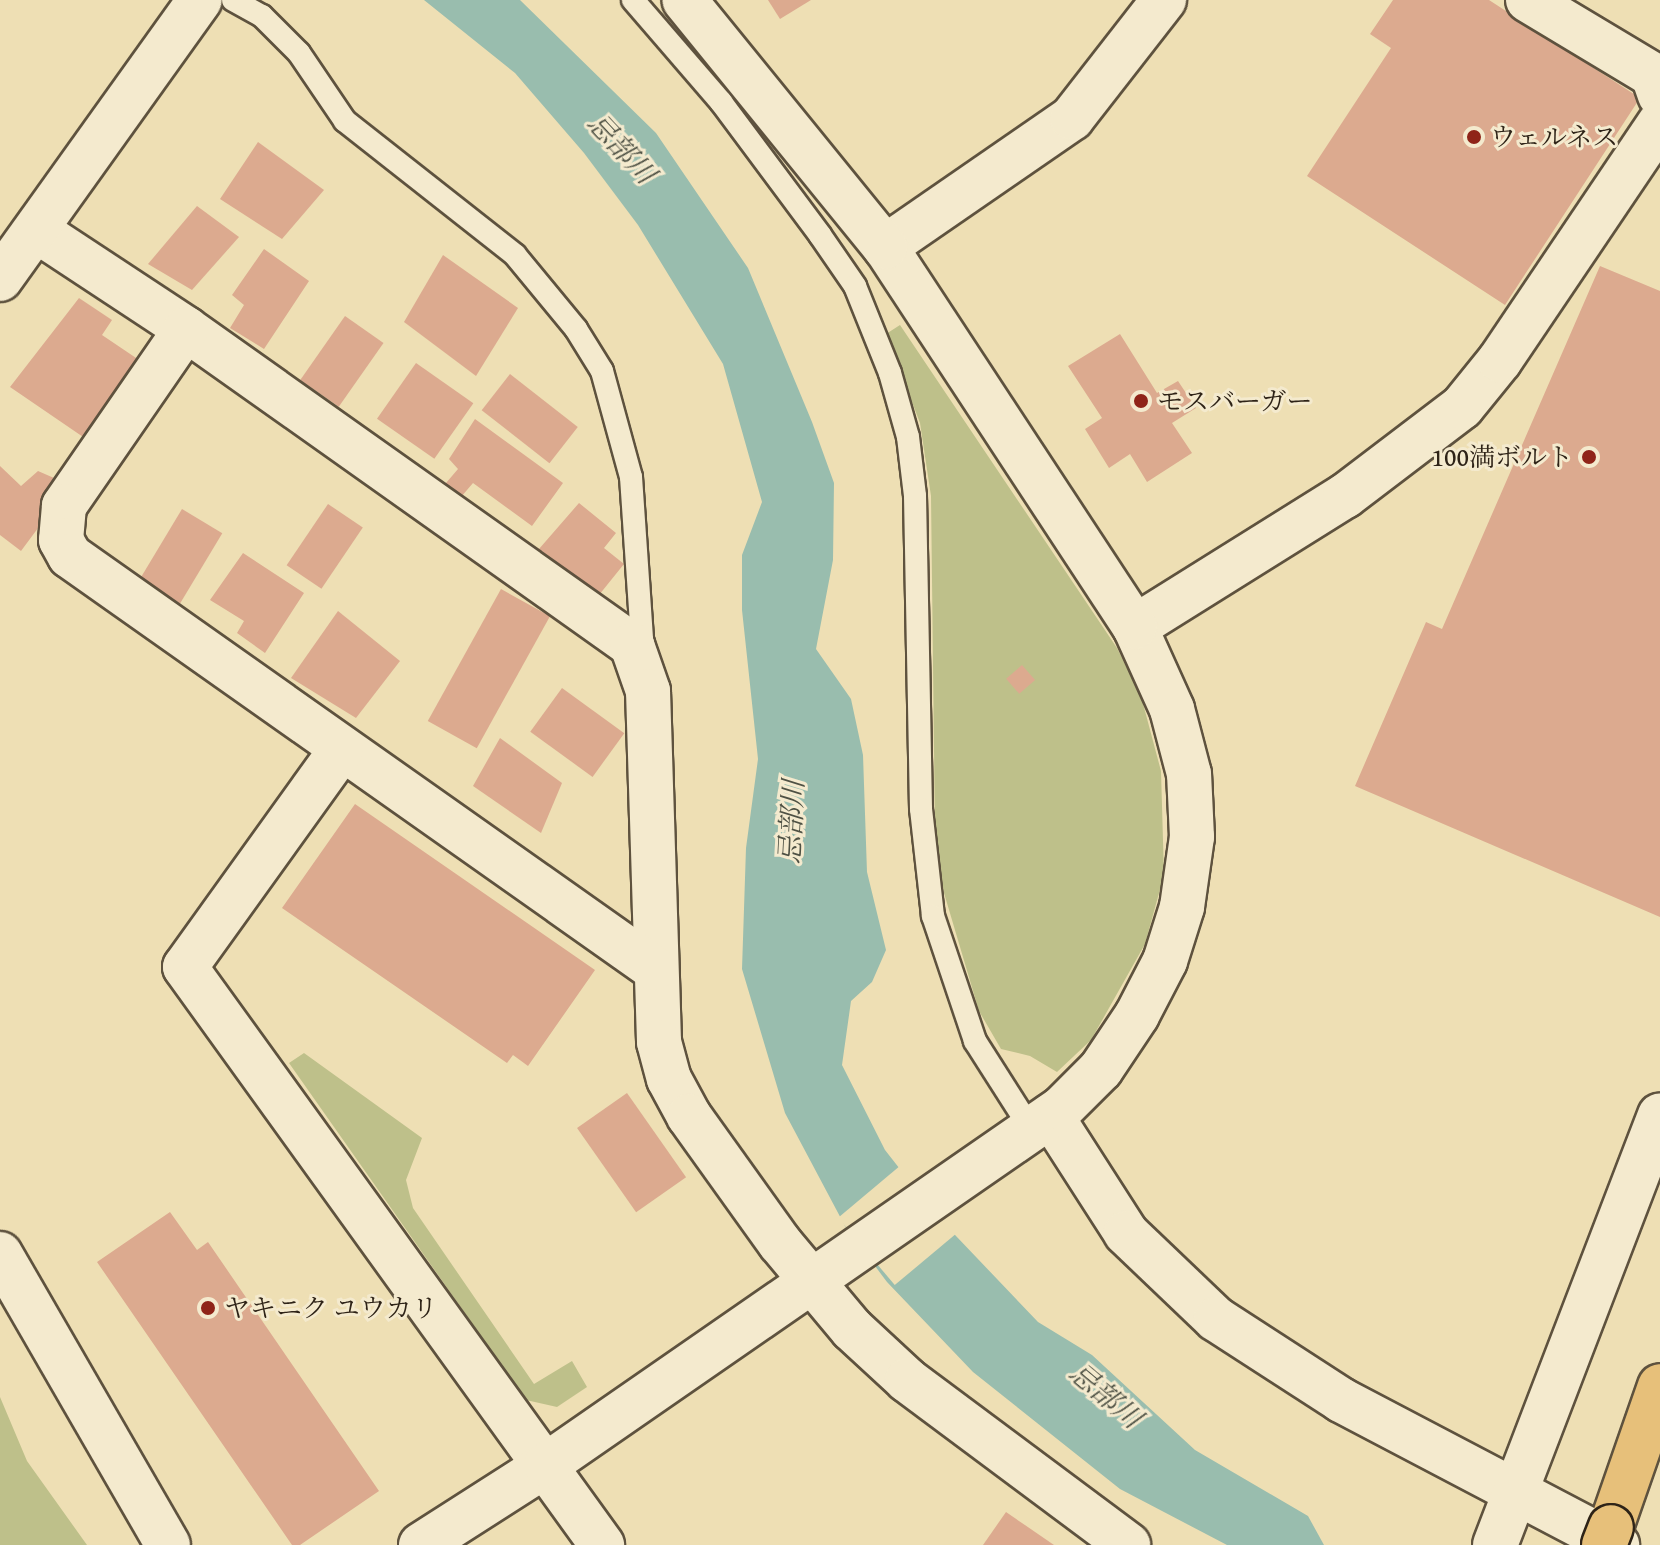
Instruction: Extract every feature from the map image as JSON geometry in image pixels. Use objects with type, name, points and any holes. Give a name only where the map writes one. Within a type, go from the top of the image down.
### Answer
[{"type":"highway","points":[[1611,1539],[1660,1386]]},
{"type":"street","points":[[0,279],[200,0]]},
{"type":"street","points":[[421,1545],[546,1465],[822,1271],[1038,1127],[1101,1069],[1137,1015],[1165,961],[1182,907],[1192,837],[1189,774],[1172,709],[1135,627],[885,247],[684,0]]},
{"type":"street","points":[[885,247],[1072,118],[1164,0]]},
{"type":"street","points":[[1528,0],[1653,75],[1660,95]]},
{"type":"street","points":[[1135,627],[1345,496],[1462,407],[1500,360],[1660,123]]},
{"type":"street","points":[[36,230],[186,329],[632,645],[643,665],[648,691],[654,968],[659,1042],[669,1079],[712,1153],[822,1271],[852,1329],[907,1380],[1128,1545]]},
{"type":"street","points":[[186,329],[64,506],[61,540],[90,572],[654,968]]},
{"type":"street","points":[[341,750],[185,967],[602,1545]]},
{"type":"street","points":[[1505,1521],[1660,1116]]},
{"type":"street","points":[[1038,1127],[1126,1233],[1216,1319],[1341,1400],[1505,1521],[1611,1539]]},
{"type":"street","points":[[0,1254],[168,1545]]},
{"type":"lane","points":[[233,0],[262,16],[299,53],[345,121],[515,255],[550,291],[602,371],[631,477],[643,599],[643,665]]},
{"type":"lane","points":[[633,0],[721,102],[820,235],[855,286],[890,373],[908,437],[915,496],[921,809],[933,916],[975,1041],[1038,1127]]},
{"type":"green space","points":[[900,325],[1117,648],[1141,696],[1161,771],[1164,875],[1145,944],[1091,1040],[1057,1072],[1030,1056],[1001,1049],[979,1011],[944,893],[935,833],[931,496],[920,423],[886,334]]},
{"type":"green space","points":[[304,1053],[422,1138],[406,1180],[413,1208],[534,1384],[572,1361],[587,1387],[557,1407],[526,1400],[289,1063]]},
{"type":"green space","points":[[0,1397],[27,1461],[87,1545],[0,1545]]},
{"type":"water","name":"忌部川","points":[[424,0],[520,0],[656,133],[748,268],[812,422],[834,483],[833,560],[816,649],[851,699],[863,755],[867,872],[886,950],[872,982],[851,1001],[842,1065],[885,1150],[936,1215],[1038,1322],[1092,1355],[1195,1450],[1308,1516],[1324,1545],[1227,1545],[1120,1489],[973,1372],[887,1282],[845,1226],[785,1113],[742,969],[746,848],[758,759],[742,610],[742,555],[762,502],[723,364],[638,225],[584,153],[515,73]]},
{"type":"pier","points":[[901,1165],[958,1232],[895,1285],[838,1218]]},
{"type":"building","points":[[768,0],[811,0],[780,19]]},
{"type":"building","name":"ウェルネス","points":[[1393,0],[1489,0],[1640,98],[1505,305],[1307,176],[1391,48],[1370,34]]},
{"type":"building","points":[[258,142],[324,190],[282,239],[220,199]]},
{"type":"building","points":[[197,206],[239,237],[192,290],[148,264]]},
{"type":"building","points":[[264,249],[309,281],[264,349],[230,328],[244,305],[232,295]]},
{"type":"building","points":[[443,255],[518,308],[476,376],[404,322]]},
{"type":"building","name":"100満ボルト","points":[[1600,266],[1660,291],[1660,917],[1355,786],[1426,622],[1442,629]]},
{"type":"building","points":[[79,298],[112,320],[102,335],[145,364],[89,441],[10,387]]},
{"type":"building","points":[[345,316],[384,343],[339,407],[300,380]]},
{"type":"building","name":"モスバーガー","points":[[1120,334],[1157,393],[1178,381],[1196,408],[1172,423],[1192,453],[1147,482],[1130,454],[1109,468],[1085,429],[1102,418],[1068,366]]},
{"type":"building","points":[[416,363],[473,403],[434,459],[377,419]]},
{"type":"building","points":[[510,374],[578,427],[549,463],[482,410]]},
{"type":"building","points":[[475,419],[563,483],[532,526],[473,483],[455,504],[440,490],[458,469],[449,459]]},
{"type":"building","points":[[0,466],[21,486],[38,471],[70,485],[21,551],[0,535]]},
{"type":"building","points":[[579,503],[616,533],[604,548],[624,564],[599,595],[539,549]]},
{"type":"building","points":[[328,504],[363,527],[321,589],[287,565]]},
{"type":"building","points":[[182,509],[222,533],[180,603],[140,579]]},
{"type":"building","points":[[243,553],[304,593],[265,653],[237,633],[244,621],[210,600]]},
{"type":"building","points":[[501,589],[550,616],[477,748],[428,721]]},
{"type":"building","points":[[338,611],[400,661],[356,718],[291,678]]},
{"type":"building","points":[[1022,665],[1035,680],[1019,694],[1006,679]]},
{"type":"building","points":[[562,688],[624,733],[593,777],[530,732]]},
{"type":"building","points":[[500,738],[562,783],[541,833],[473,786]]},
{"type":"building","points":[[355,804],[595,970],[528,1066],[513,1055],[507,1063],[282,908]]},
{"type":"building","points":[[627,1093],[686,1177],[636,1212],[577,1128]]},
{"type":"building","points":[[170,1212],[197,1250],[208,1242],[379,1491],[300,1545],[292,1545],[97,1262]]},
{"type":"building","points":[[1006,1512],[1054,1545],[983,1545]]},
{"type":"place","name":"ウェルネス","points":[[1474,137]]},
{"type":"place","name":"モスバーガー","points":[[1141,401]]},
{"type":"place","name":"100満ボルト","points":[[1589,457]]},
{"type":"place","name":"ヤキニク ユウカリ","points":[[208,1308]]}]
